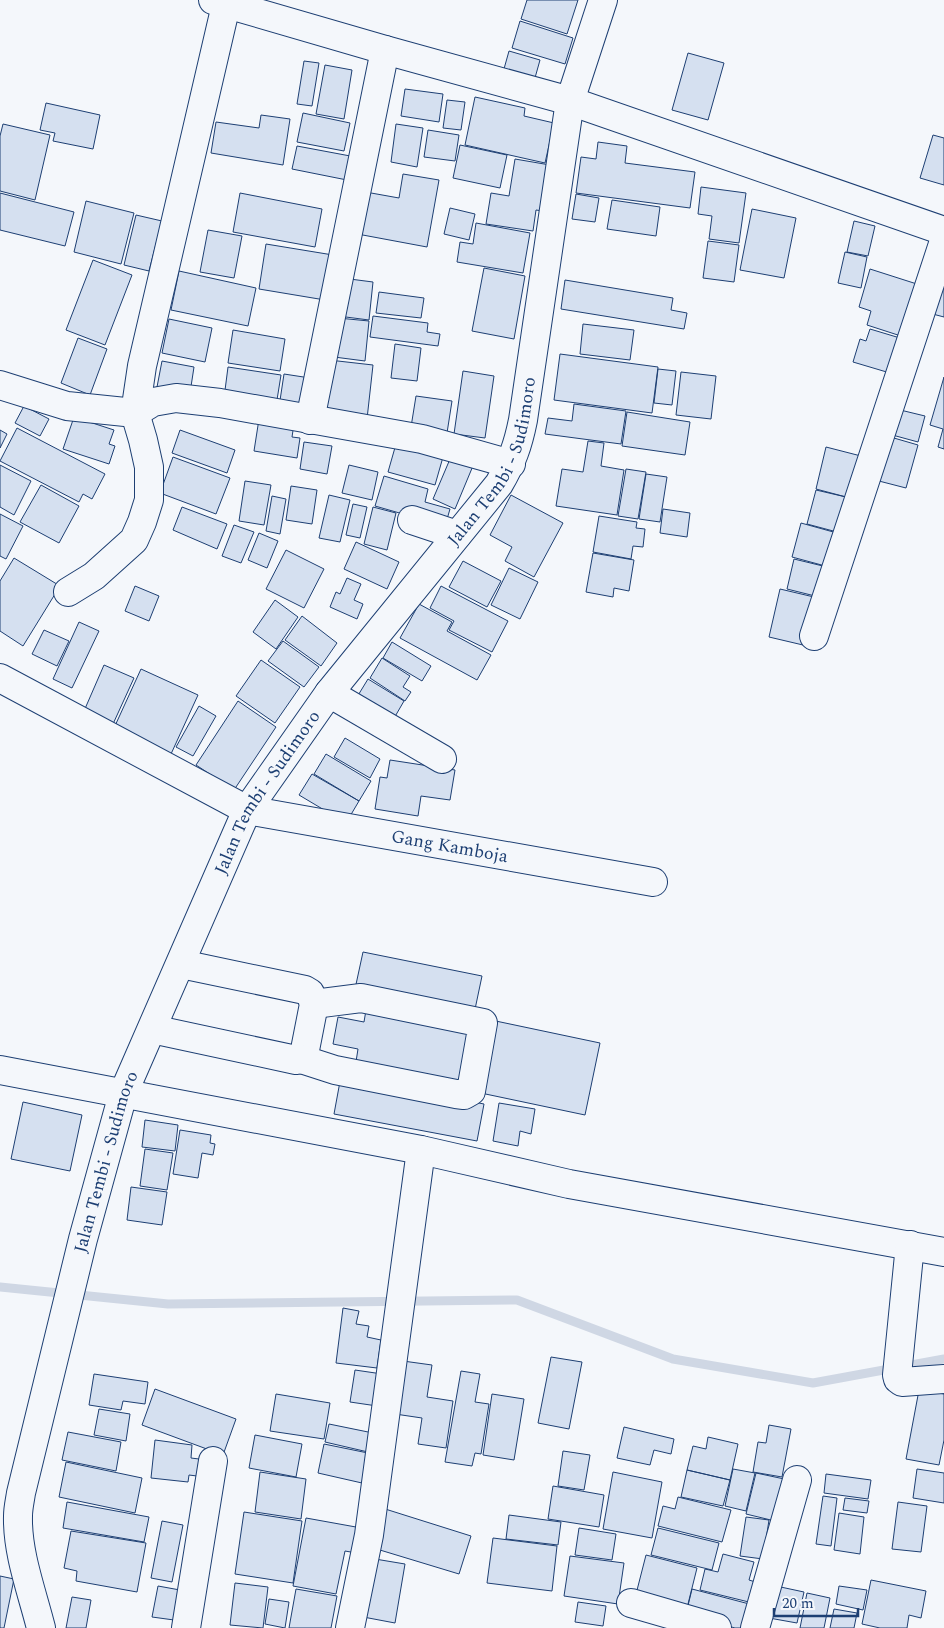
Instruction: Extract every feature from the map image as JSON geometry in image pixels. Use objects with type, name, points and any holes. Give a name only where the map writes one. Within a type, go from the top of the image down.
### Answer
[{"type":"street","name":"Jalan Tembi - Sudimoro","points":[[42,1628],[19,1534],[18,1516],[23,1483],[82,1238],[123,1094],[247,810],[330,693],[499,484],[511,464],[523,420],[570,101],[603,0]]},
{"type":"street","points":[[68,592],[94,576],[134,540],[149,500],[149,467],[144,440],[135,413],[144,356],[220,2],[570,101],[944,230]]},
{"type":"street","points":[[310,420],[385,50]]},
{"type":"street","points":[[814,636],[944,241]]},
{"type":"street","points":[[0,385],[67,406],[135,413],[153,402],[176,398],[220,403],[422,439],[511,464]]},
{"type":"street","points":[[412,520],[457,535]]},
{"type":"street","name":"Gang Kamboja","points":[[0,678],[247,810],[653,882]]},
{"type":"street","points":[[330,693],[442,759]]},
{"type":"street","points":[[181,964],[305,990],[310,993],[314,1004],[304,1056],[301,1059]]},
{"type":"street","points":[[152,1029],[296,1060],[301,1059],[335,1070],[456,1094],[464,1095],[471,1091],[483,1023],[361,998],[314,1004]]},
{"type":"street","points":[[0,1070],[421,1150],[569,1184],[944,1252]]},
{"type":"street","points":[[350,1628],[368,1535],[421,1150]]},
{"type":"street","points":[[910,1245],[897,1365],[898,1379],[902,1382],[944,1379]]},
{"type":"street","points":[[186,1628],[213,1461]]},
{"type":"street","points":[[755,1628],[797,1480]]},
{"type":"street","points":[[631,1603],[717,1628]]},
{"type":"building","points":[[527,0],[578,0],[567,34],[521,19]]},
{"type":"building","points":[[520,21],[573,38],[565,64],[512,48]]},
{"type":"building","points":[[509,51],[540,60],[533,85],[502,76]]},
{"type":"building","points":[[688,53],[724,63],[708,120],[672,110]]},
{"type":"building","points":[[304,61],[319,63],[312,106],[297,104]]},
{"type":"building","points":[[325,65],[352,70],[344,119],[316,114]]},
{"type":"building","points":[[405,89],[443,94],[439,122],[401,116]]},
{"type":"building","points":[[475,97],[525,108],[524,116],[554,123],[545,163],[465,145]]},
{"type":"building","points":[[447,100],[465,102],[461,130],[443,128]]},
{"type":"building","points":[[46,103],[100,115],[93,149],[53,141],[55,133],[40,130]]},
{"type":"building","points":[[303,113],[350,123],[344,151],[297,142]]},
{"type":"building","points":[[261,115],[290,119],[283,165],[211,153],[216,122],[259,128]]},
{"type":"building","points":[[3,124],[50,135],[35,200],[0,191],[0,136]]},
{"type":"building","points":[[396,124],[423,128],[417,167],[391,162]]},
{"type":"building","points":[[428,130],[459,135],[455,161],[424,157]]},
{"type":"building","points":[[933,135],[944,138],[944,185],[920,178]]},
{"type":"building","points":[[598,142],[627,146],[625,163],[695,172],[690,208],[576,193],[581,157],[596,159]]},
{"type":"building","points":[[460,145],[507,155],[500,188],[453,178]]},
{"type":"building","points":[[297,146],[361,158],[357,182],[292,169]]},
{"type":"building","points":[[515,159],[550,165],[543,211],[536,210],[533,231],[486,224],[491,193],[509,196]]},
{"type":"building","points":[[403,174],[439,180],[427,247],[352,233],[360,191],[399,198]]},
{"type":"building","points":[[701,187],[746,193],[739,243],[709,239],[712,216],[698,214]]},
{"type":"building","points":[[0,193],[74,212],[65,246],[0,230]]},
{"type":"building","points":[[240,193],[322,209],[315,247],[233,232]]},
{"type":"building","points":[[576,194],[599,198],[595,222],[572,219]]},
{"type":"building","points":[[612,200],[660,207],[656,236],[607,229]]},
{"type":"building","points":[[86,201],[134,213],[121,264],[74,252]]},
{"type":"building","points":[[450,208],[475,214],[469,240],[444,234]]},
{"type":"building","points":[[752,209],[796,218],[784,278],[740,270]]},
{"type":"building","points":[[136,215],[162,221],[149,271],[124,265]]},
{"type":"building","points":[[854,221],[875,226],[868,256],[847,252]]},
{"type":"building","points":[[476,223],[530,233],[523,273],[457,262],[460,242],[473,244]]},
{"type":"building","points":[[208,230],[242,236],[234,278],[200,272]]},
{"type":"building","points":[[708,241],[739,245],[734,282],[703,278]]},
{"type":"building","points":[[266,244],[333,255],[325,300],[259,289]]},
{"type":"building","points":[[845,252],[867,257],[861,288],[838,283]]},
{"type":"building","points":[[93,260],[132,275],[105,345],[66,330]]},
{"type":"building","points":[[944,266],[944,317],[925,312]]},
{"type":"building","points":[[484,268],[525,276],[514,339],[472,331]]},
{"type":"building","points":[[870,269],[920,285],[904,337],[867,325],[871,311],[859,307]]},
{"type":"building","points":[[179,271],[256,288],[248,326],[171,310]]},
{"type":"building","points":[[342,278],[373,282],[369,320],[338,316]]},
{"type":"building","points":[[565,280],[673,298],[671,310],[687,313],[684,329],[561,309]]},
{"type":"building","points":[[379,292],[424,298],[421,318],[376,313]]},
{"type":"building","points":[[373,316],[428,323],[427,332],[440,334],[438,346],[370,337]]},
{"type":"building","points":[[338,318],[369,321],[365,361],[334,357]]},
{"type":"building","points":[[169,319],[212,328],[205,362],[162,353]]},
{"type":"building","points":[[583,324],[634,330],[630,360],[580,354]]},
{"type":"building","points":[[870,329],[900,338],[890,373],[853,362],[860,339],[866,341]]},
{"type":"building","points":[[233,330],[285,339],[280,371],[228,363]]},
{"type":"building","points":[[78,338],[107,349],[90,395],[61,383]]},
{"type":"building","points":[[395,344],[421,348],[417,381],[391,378]]},
{"type":"building","points":[[560,354],[658,367],[652,413],[554,400]]},
{"type":"building","points":[[329,360],[373,365],[367,419],[323,415]]},
{"type":"building","points":[[162,361],[194,367],[190,393],[157,387]]},
{"type":"building","points":[[228,367],[281,375],[276,406],[224,398]]},
{"type":"building","points":[[658,369],[676,371],[672,405],[654,403]]},
{"type":"building","points":[[463,371],[494,376],[485,438],[454,434]]},
{"type":"building","points":[[681,372],[716,376],[711,419],[676,415]]},
{"type":"building","points":[[284,374],[310,378],[305,410],[279,407]]},
{"type":"building","points":[[944,377],[944,449],[938,447],[943,429],[930,425]]},
{"type":"building","points":[[416,396],[452,401],[447,433],[411,427]]},
{"type":"building","points":[[574,404],[626,411],[621,444],[545,434],[548,418],[572,421]]},
{"type":"building","points":[[24,406],[49,419],[40,436],[15,423]]},
{"type":"building","points":[[892,408],[925,416],[918,442],[885,433]]},
{"type":"building","points":[[627,412],[690,422],[685,455],[622,446]]},
{"type":"building","points":[[74,417],[114,430],[109,444],[115,446],[109,464],[63,449]]},
{"type":"building","points":[[259,419],[294,424],[292,437],[300,438],[297,458],[254,451]]},
{"type":"building","points":[[17,428],[105,474],[92,499],[83,494],[79,502],[0,461]]},
{"type":"building","points":[[0,430],[7,434],[0,448]]},
{"type":"building","points":[[180,430],[235,450],[227,473],[172,453]]},
{"type":"building","points":[[887,436],[918,445],[906,488],[875,480]]},
{"type":"building","points":[[398,437],[445,450],[435,485],[388,472]]},
{"type":"building","points":[[588,441],[604,443],[601,466],[624,470],[617,515],[556,506],[562,469],[583,472]]},
{"type":"building","points":[[304,442],[332,446],[327,474],[300,469]]},
{"type":"building","points":[[826,447],[861,456],[850,498],[816,489]]},
{"type":"building","points":[[453,452],[475,461],[455,509],[433,499]]},
{"type":"building","points":[[173,457],[230,478],[216,514],[160,493]]},
{"type":"building","points":[[0,465],[31,481],[14,515],[0,507]]},
{"type":"building","points":[[349,465],[378,472],[372,500],[342,493]]},
{"type":"building","points":[[626,469],[646,472],[638,519],[618,516]]},
{"type":"building","points":[[646,474],[667,477],[660,522],[639,519]]},
{"type":"building","points":[[384,476],[428,489],[425,502],[450,509],[445,526],[375,506]]},
{"type":"building","points":[[245,481],[271,485],[264,525],[239,521]]},
{"type":"building","points":[[41,485],[79,506],[59,543],[20,522]]},
{"type":"building","points":[[291,486],[317,490],[312,524],[286,520]]},
{"type":"building","points":[[816,490],[846,497],[837,532],[807,524]]},
{"type":"building","points":[[329,495],[350,500],[340,542],[319,538]]},
{"type":"building","points":[[511,495],[563,523],[534,577],[505,561],[512,547],[490,535]]},
{"type":"building","points":[[272,496],[286,499],[280,534],[266,531]]},
{"type":"building","points":[[353,504],[367,507],[360,538],[346,535]]},
{"type":"building","points":[[182,507],[227,524],[217,549],[173,530]]},
{"type":"building","points":[[373,507],[396,513],[387,550],[364,544]]},
{"type":"building","points":[[663,509],[690,513],[687,537],[660,533]]},
{"type":"building","points":[[0,514],[23,526],[6,559],[0,556]]},
{"type":"building","points":[[599,516],[637,522],[636,528],[645,529],[643,547],[633,546],[631,559],[593,552]]},
{"type":"building","points":[[801,523],[837,533],[829,567],[792,557]]},
{"type":"building","points":[[234,525],[254,532],[241,563],[222,556]]},
{"type":"building","points":[[259,533],[278,541],[267,568],[248,560]]},
{"type":"building","points":[[356,542],[399,562],[387,589],[344,569]]},
{"type":"building","points":[[286,550],[324,569],[304,608],[266,589]]},
{"type":"building","points":[[593,553],[634,560],[629,591],[614,588],[613,597],[586,592]]},
{"type":"building","points":[[14,558],[60,586],[23,646],[0,631],[0,581]]},
{"type":"building","points":[[794,559],[827,567],[819,597],[787,589]]},
{"type":"building","points":[[463,561],[501,581],[487,607],[449,587]]},
{"type":"building","points":[[509,568],[538,582],[520,619],[491,605]]},
{"type":"building","points":[[347,578],[361,584],[354,600],[363,604],[357,619],[330,607],[336,592],[340,594]]},
{"type":"building","points":[[135,586],[159,596],[149,621],[125,611]]},
{"type":"building","points":[[441,586],[508,621],[492,652],[449,630],[454,621],[430,608]]},
{"type":"building","points":[[780,589],[814,597],[803,645],[769,637]]},
{"type":"building","points":[[275,600],[298,617],[276,649],[253,632]]},
{"type":"building","points":[[419,604],[452,622],[447,631],[491,655],[477,680],[400,638]]},
{"type":"building","points":[[302,616],[337,643],[321,666],[285,640]]},
{"type":"building","points":[[79,622],[99,631],[72,688],[53,679]]},
{"type":"building","points":[[44,630],[69,641],[57,666],[32,654]]},
{"type":"building","points":[[283,641],[319,667],[304,687],[268,661]]},
{"type":"building","points":[[392,642],[431,666],[422,681],[383,658]]},
{"type":"building","points":[[382,658],[410,676],[403,687],[411,692],[405,701],[370,678]]},
{"type":"building","points":[[261,660],[300,687],[275,723],[236,696]]},
{"type":"building","points":[[104,665],[134,678],[113,724],[84,711]]},
{"type":"building","points":[[141,669],[198,695],[171,754],[114,728]]},
{"type":"building","points":[[368,679],[404,701],[393,720],[357,697]]},
{"type":"building","points":[[238,701],[276,727],[234,790],[196,765]]},
{"type":"building","points":[[199,706],[216,716],[193,756],[176,747]]},
{"type":"building","points":[[345,738],[380,759],[370,778],[334,757]]},
{"type":"building","points":[[326,754],[371,781],[359,801],[314,774]]},
{"type":"building","points":[[390,760],[455,770],[450,800],[421,796],[418,816],[375,809],[380,777],[387,778]]},
{"type":"building","points":[[312,774],[359,801],[346,823],[299,795]]},
{"type":"building","points":[[363,952],[482,976],[474,1014],[355,989]]},
{"type":"building","points":[[367,1004],[473,1025],[461,1089],[355,1068],[358,1049],[333,1044],[338,1017],[364,1022]]},
{"type":"building","points":[[491,1020],[600,1043],[585,1115],[476,1092]]},
{"type":"building","points":[[341,1076],[484,1104],[477,1141],[334,1114]]},
{"type":"building","points":[[23,1102],[82,1115],[70,1171],[11,1159]]},
{"type":"building","points":[[499,1103],[535,1109],[531,1134],[520,1131],[518,1146],[493,1141]]},
{"type":"building","points":[[145,1120],[178,1125],[175,1151],[142,1147]]},
{"type":"building","points":[[180,1130],[211,1135],[210,1143],[215,1144],[213,1155],[202,1153],[198,1178],[173,1174]]},
{"type":"building","points":[[145,1149],[173,1153],[167,1190],[140,1186]]},
{"type":"building","points":[[131,1187],[167,1192],[162,1225],[127,1220]]},
{"type":"building","points":[[343,1308],[359,1311],[356,1324],[369,1326],[367,1337],[381,1340],[377,1368],[336,1363]]},
{"type":"building","points":[[551,1357],[582,1362],[569,1429],[538,1423]]},
{"type":"building","points":[[403,1361],[432,1365],[427,1397],[453,1401],[446,1448],[418,1444],[422,1418],[395,1414]]},
{"type":"building","points":[[355,1370],[389,1375],[384,1407],[350,1402]]},
{"type":"building","points":[[461,1371],[480,1374],[475,1402],[489,1404],[481,1454],[475,1453],[472,1466],[445,1462]]},
{"type":"building","points":[[94,1374],[148,1382],[145,1404],[123,1401],[121,1410],[89,1405]]},
{"type":"building","points":[[155,1389],[236,1419],[223,1455],[142,1425]]},
{"type":"building","points":[[919,1390],[944,1394],[944,1440],[939,1465],[906,1459]]},
{"type":"building","points":[[276,1394],[330,1403],[324,1439],[270,1431]]},
{"type":"building","points":[[492,1394],[524,1399],[514,1460],[483,1455]]},
{"type":"building","points":[[99,1409],[130,1414],[126,1441],[94,1435]]},
{"type":"building","points":[[329,1424],[373,1433],[368,1452],[325,1442]]},
{"type":"building","points":[[769,1425],[791,1429],[782,1477],[753,1472],[758,1442],[766,1443]]},
{"type":"building","points":[[624,1427],[674,1439],[671,1454],[654,1450],[650,1465],[617,1458]]},
{"type":"building","points":[[68,1432],[121,1442],[116,1471],[62,1460]]},
{"type":"building","points":[[255,1435],[302,1444],[296,1477],[249,1468]]},
{"type":"building","points":[[708,1437],[738,1444],[730,1480],[687,1470],[693,1446],[706,1449]]},
{"type":"building","points":[[155,1440],[192,1445],[191,1458],[199,1459],[197,1476],[189,1475],[188,1482],[151,1478]]},
{"type":"building","points":[[324,1444],[368,1453],[362,1483],[318,1473]]},
{"type":"building","points":[[563,1451],[590,1455],[584,1490],[558,1486]]},
{"type":"building","points":[[66,1462],[142,1478],[135,1513],[59,1497]]},
{"type":"building","points":[[733,1469],[755,1473],[746,1511],[725,1506]]},
{"type":"building","points":[[917,1469],[944,1473],[944,1503],[913,1498]]},
{"type":"building","points":[[687,1470],[730,1480],[723,1506],[681,1497]]},
{"type":"building","points":[[260,1472],[306,1479],[301,1519],[255,1512]]},
{"type":"building","points":[[613,1472],[662,1482],[652,1538],[603,1529]]},
{"type":"building","points":[[756,1473],[789,1480],[779,1522],[746,1514]]},
{"type":"building","points":[[826,1474],[871,1480],[868,1499],[824,1493]]},
{"type":"building","points":[[553,1486],[604,1495],[599,1527],[548,1519]]},
{"type":"building","points":[[823,1496],[837,1498],[831,1546],[816,1544]]},
{"type":"building","points":[[678,1497],[731,1510],[722,1542],[658,1526],[663,1506],[675,1509]]},
{"type":"building","points":[[845,1498],[869,1501],[867,1513],[843,1510]]},
{"type":"building","points":[[67,1502],[149,1517],[144,1542],[63,1528]]},
{"type":"building","points":[[898,1502],[927,1506],[921,1552],[892,1549]]},
{"type":"building","points":[[382,1508],[471,1536],[459,1574],[370,1547]]},
{"type":"building","points":[[244,1512],[302,1521],[293,1583],[235,1574]]},
{"type":"building","points":[[839,1513],[864,1517],[860,1554],[834,1550]]},
{"type":"building","points":[[509,1515],[561,1522],[558,1545],[506,1539]]},
{"type":"building","points":[[746,1517],[769,1520],[763,1559],[740,1556]]},
{"type":"building","points":[[306,1518],[367,1529],[362,1554],[345,1551],[336,1594],[293,1586]]},
{"type":"building","points":[[162,1521],[183,1525],[172,1582],[151,1578]]},
{"type":"building","points":[[579,1528],[616,1534],[612,1560],[575,1555]]},
{"type":"building","points":[[658,1528],[719,1543],[712,1570],[651,1555]]},
{"type":"building","points":[[71,1531],[146,1543],[137,1592],[76,1581],[77,1571],[64,1568]]},
{"type":"building","points":[[493,1538],[557,1546],[552,1591],[487,1583]]},
{"type":"building","points":[[723,1554],[754,1562],[749,1580],[762,1584],[757,1604],[700,1590],[705,1569],[718,1572]]},
{"type":"building","points":[[646,1555],[697,1568],[686,1612],[635,1598]]},
{"type":"building","points":[[570,1556],[624,1563],[618,1604],[564,1596]]},
{"type":"building","points":[[369,1558],[405,1564],[395,1623],[358,1616]]},
{"type":"building","points":[[0,1576],[14,1579],[4,1628],[0,1628]]},
{"type":"building","points":[[871,1580],[926,1591],[921,1618],[909,1615],[907,1628],[880,1628],[862,1624]]},
{"type":"building","points":[[235,1583],[268,1587],[263,1628],[230,1625]]},
{"type":"building","points":[[158,1586],[180,1590],[174,1620],[152,1617]]},
{"type":"building","points":[[776,1586],[804,1592],[797,1623],[769,1618]]},
{"type":"building","points":[[839,1586],[867,1590],[863,1610],[836,1604]]},
{"type":"building","points":[[296,1589],[337,1596],[331,1628],[289,1628]]},
{"type":"building","points":[[692,1589],[757,1606],[751,1628],[735,1628],[686,1614]]},
{"type":"building","points":[[807,1593],[830,1598],[824,1628],[800,1628]]},
{"type":"building","points":[[72,1597],[91,1600],[86,1628],[66,1628]]},
{"type":"building","points":[[269,1599],[289,1602],[285,1628],[265,1624]]},
{"type":"building","points":[[578,1602],[606,1606],[603,1626],[575,1622]]},
{"type":"building","points":[[834,1609],[857,1613],[854,1628],[830,1628]]},
{"type":"waterway","points":[[0,1287],[168,1304],[517,1300],[673,1359],[813,1383],[944,1359]]}]
